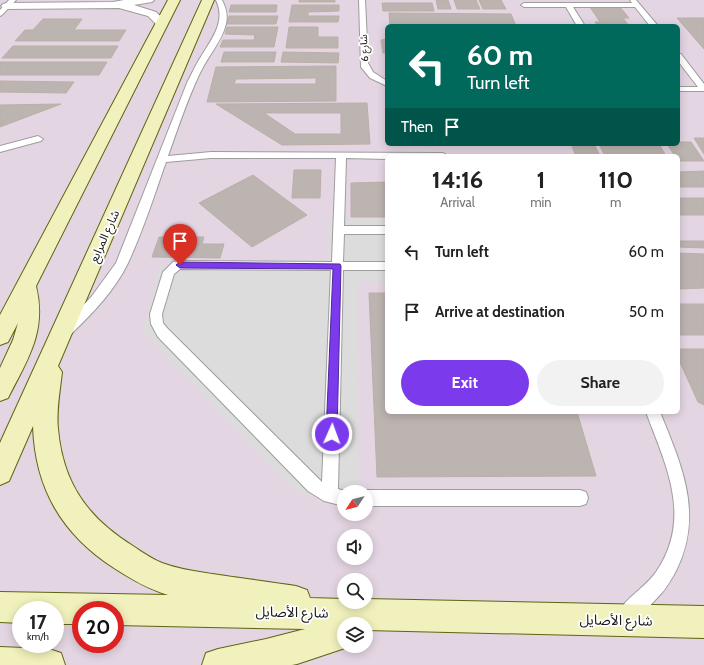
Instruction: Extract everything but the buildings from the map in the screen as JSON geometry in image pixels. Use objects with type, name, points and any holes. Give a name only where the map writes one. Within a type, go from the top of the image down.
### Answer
[{"type":"main road","points":[[0,336],[174,0]]},
{"type":"main road","name":"شارع المرابع","points":[[0,472],[208,0]]},
{"type":"main road","points":[[0,391],[28,333],[31,318],[31,306],[26,285]]},
{"type":"main road","points":[[56,344],[45,420],[47,442],[52,464],[70,509],[88,530],[111,549],[137,566],[166,580],[374,619]]},
{"type":"main road","name":"شارع الأصايل","points":[[0,607],[374,619],[622,620],[704,622]]},
{"type":"main road","points":[[218,665],[258,658],[302,647],[337,635]]},
{"type":"main road","points":[[0,663],[49,665]]},
{"type":"street","points":[[7,6],[113,5],[148,0]]},
{"type":"street","points":[[113,5],[144,11],[158,18],[162,23]]},
{"type":"lane","points":[[56,344],[92,306],[114,276],[128,250],[197,70],[220,32],[224,18],[224,11],[219,0]]},
{"type":"lane","name":"شارع 6","points":[[362,0],[365,69],[376,79],[385,83]]},
{"type":"lane","points":[[524,4],[568,5],[635,2],[652,24]]},
{"type":"lane","points":[[568,5],[580,24]]},
{"type":"lane","points":[[680,59],[704,89]]},
{"type":"lane","points":[[680,89],[704,89]]},
{"type":"lane","points":[[0,149],[38,139]]},
{"type":"lane","points":[[330,495],[341,155]]},
{"type":"lane","points":[[162,160],[203,156],[385,155]]},
{"type":"lane","points":[[338,230],[385,230]]},
{"type":"lane","points":[[337,496],[330,495],[314,486],[163,333],[157,324],[156,314],[168,272],[176,265],[385,266]]},
{"type":"lane","points":[[622,620],[662,578],[673,561],[683,529],[684,502],[680,481],[654,414]]},
{"type":"lane","points":[[373,498],[580,498]]},
{"type":"shaded area","points":[[0,0],[704,0],[704,665],[0,665]]},
{"type":"shaded area","points":[[329,218],[385,219],[385,281],[357,281],[359,485],[337,485],[337,490],[297,493],[143,332],[160,266],[328,264]]},
{"type":"route","points":[[180,265],[337,266],[332,434]]}]
